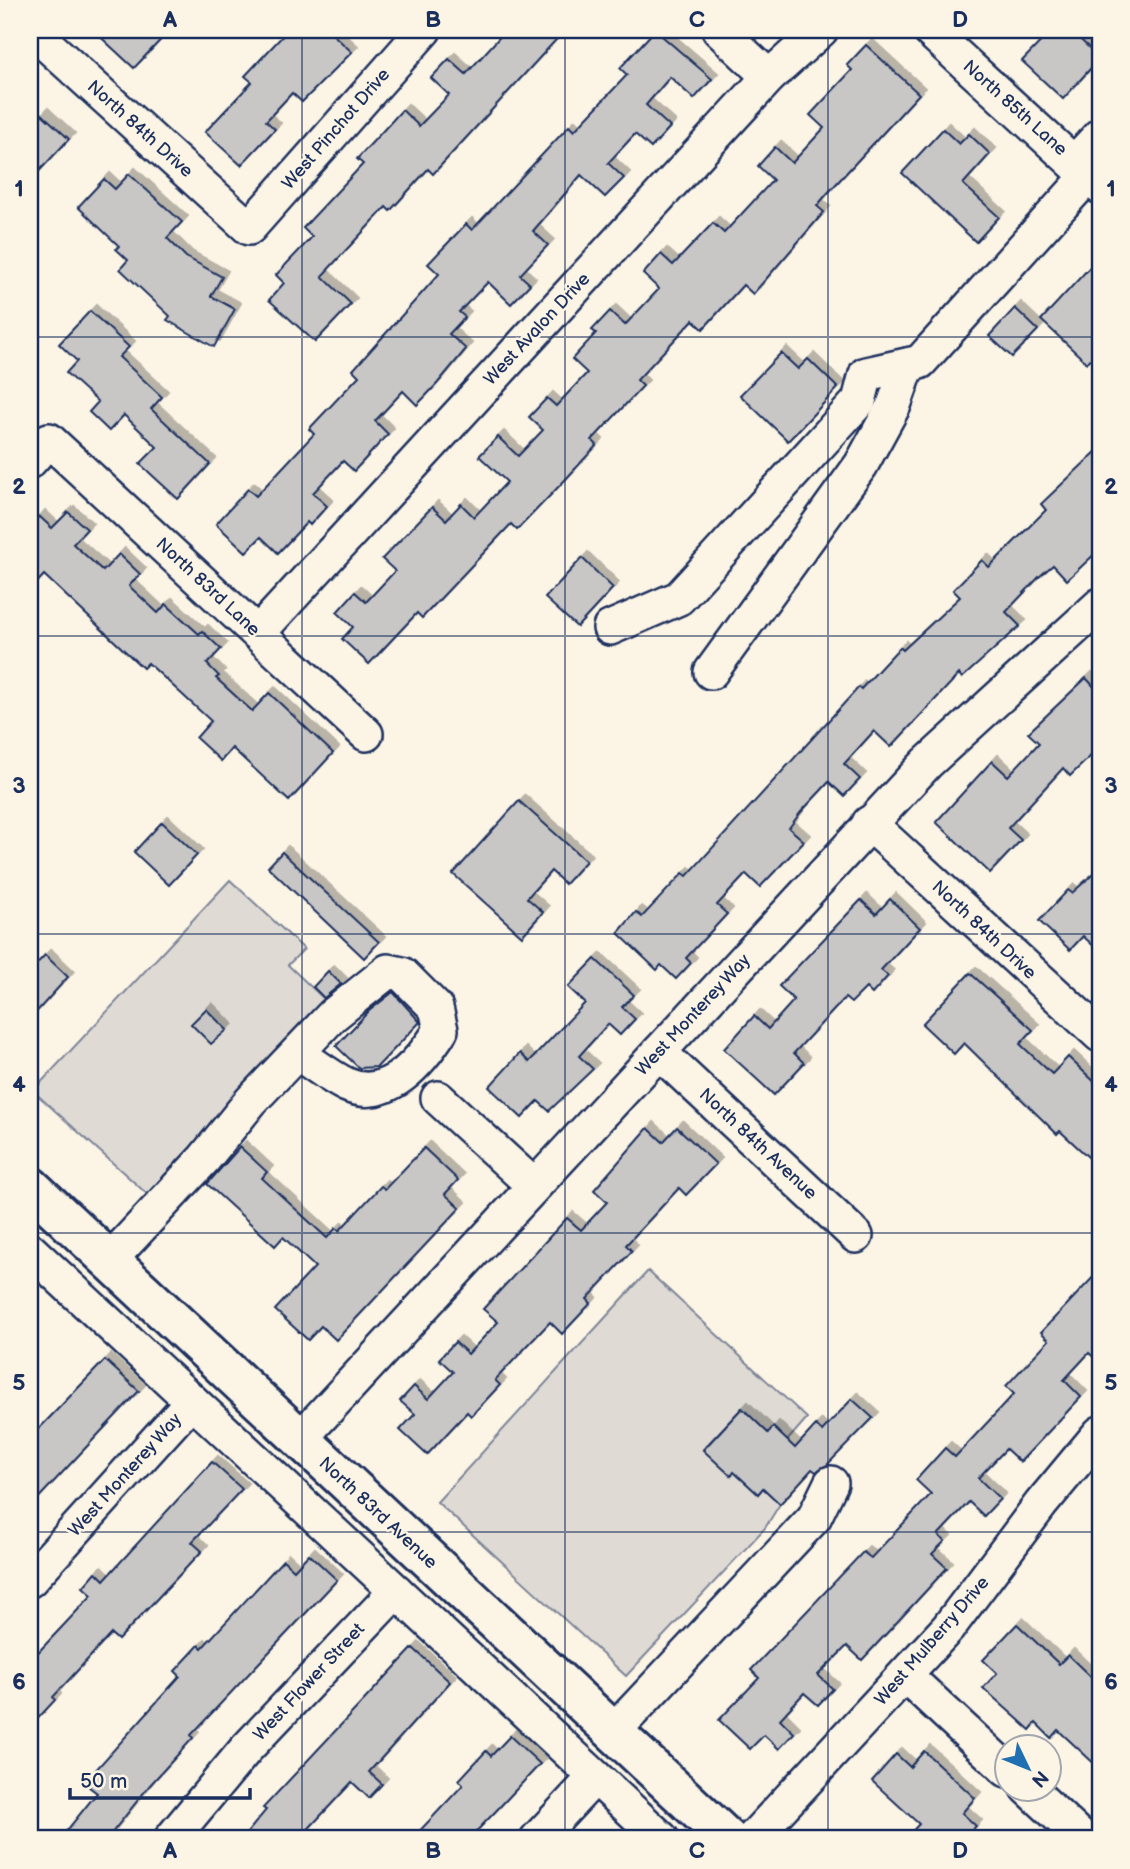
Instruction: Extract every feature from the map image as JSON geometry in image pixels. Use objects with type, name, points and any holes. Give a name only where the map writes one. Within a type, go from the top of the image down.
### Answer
[{"type":"main road","name":"North 83rd Avenue","points":[[30,1186],[729,1839]]},
{"type":"street","name":"West Pinchot Drive","points":[[249,228],[424,30]]},
{"type":"street","points":[[719,30],[769,77]]},
{"type":"street","name":"West Avalon Drive","points":[[258,633],[769,77],[821,30]]},
{"type":"street","name":"North 85th Lane","points":[[929,30],[1088,175]]},
{"type":"street","name":"North 84th Drive","points":[[31,31],[249,228]]},
{"type":"street","points":[[610,628],[679,598],[859,401],[866,374],[919,362],[1088,175],[1100,135]]},
{"type":"street","points":[[711,672],[861,465],[894,405],[908,365]]},
{"type":"street","name":"North 83rd Lane","points":[[39,450],[258,633],[366,734]]},
{"type":"street","name":"West Monterey Way","points":[[299,1440],[869,823],[927,763],[1100,605]]},
{"type":"street","name":"North 84th Drive","points":[[869,823],[1095,1021]]},
{"type":"street","name":"North 84th Avenue","points":[[659,1052],[856,1236]]},
{"type":"street","points":[[109,1261],[297,1053]]},
{"type":"street","points":[[438,1098],[534,1186]]},
{"type":"street","points":[[30,1250],[662,1839]]},
{"type":"street","name":"West Monterey Way","points":[[30,1580],[192,1401]]},
{"type":"street","name":"West Mulberry Drive","points":[[752,1839],[948,1628],[1041,1504],[1100,1433]]},
{"type":"street","points":[[613,1732],[814,1518],[831,1483]]},
{"type":"street","name":"West Flower Street","points":[[171,1839],[246,1749],[396,1591]]},
{"type":"street","points":[[905,1675],[993,1757]]},
{"type":"street","points":[[537,1839],[595,1777]]},
{"type":"street","points":[[1043,1802],[1083,1839]]},
{"type":"shaded area","points":[[230,880],[304,949],[288,965],[325,1000],[157,1203],[33,1091]]},
{"type":"shaded area","points":[[648,1271],[807,1418],[787,1441],[773,1428],[768,1433],[741,1409],[703,1449],[731,1475],[734,1472],[758,1494],[763,1488],[780,1504],[765,1528],[626,1676],[437,1502]]},
{"type":"building","points":[[93,30],[170,30],[134,68]]},
{"type":"building","points":[[288,30],[328,30],[352,52],[302,102],[292,93],[266,121],[275,129],[241,165],[205,132],[252,82],[245,76]]},
{"type":"building","points":[[506,30],[565,30],[433,174],[428,169],[390,211],[386,207],[322,276],[351,304],[315,342],[269,300],[284,283],[276,275],[312,237],[303,228],[363,164],[357,159],[402,110],[419,126],[449,95],[431,78],[449,59],[466,74]]},
{"type":"building","points":[[655,30],[712,79],[694,99],[670,77],[646,105],[670,127],[651,148],[635,134],[608,163],[624,178],[605,197],[581,175],[533,231],[548,245],[520,275],[530,284],[511,304],[488,282],[459,312],[465,317],[449,334],[466,349],[437,384],[417,405],[403,391],[375,421],[388,434],[354,471],[343,461],[313,493],[327,506],[310,525],[307,522],[278,553],[261,537],[246,552],[216,524],[248,489],[256,496],[314,434],[309,429],[359,376],[353,370],[439,274],[428,264],[466,224],[472,230],[569,126],[574,131],[627,75],[620,68]]},
{"type":"building","points":[[1052,30],[1070,30],[1100,58],[1063,99],[1022,61]]},
{"type":"building","points":[[866,45],[919,94],[826,195],[817,206],[824,212],[753,294],[743,285],[703,329],[693,320],[637,380],[643,386],[592,440],[597,445],[565,480],[517,530],[511,524],[422,618],[417,613],[369,664],[342,639],[353,627],[337,612],[355,592],[366,602],[395,571],[382,559],[432,507],[446,520],[461,504],[474,517],[507,482],[479,456],[498,437],[518,456],[543,430],[529,417],[547,398],[556,406],[587,373],[572,359],[596,333],[592,330],[610,311],[625,325],[659,289],[643,274],[661,254],[673,265],[713,223],[724,233],[773,180],[758,166],[775,147],[792,163],[824,128],[810,115],[852,70],[847,65]]},
{"type":"building","points":[[42,114],[69,139],[30,181],[30,127]]},
{"type":"building","points":[[943,129],[959,144],[969,134],[990,154],[963,184],[999,217],[976,242],[902,173]]},
{"type":"building","points":[[129,174],[182,222],[167,238],[186,257],[222,277],[211,296],[235,309],[214,347],[167,320],[170,316],[120,269],[128,260],[116,249],[119,246],[78,207],[104,179],[115,189]]},
{"type":"building","points":[[1100,256],[1100,348],[1087,363],[1041,320]]},
{"type":"building","points":[[1015,308],[1038,330],[1012,357],[989,336]]},
{"type":"building","points":[[90,311],[129,347],[119,357],[162,397],[151,409],[210,464],[178,499],[140,464],[157,447],[124,415],[109,431],[89,412],[98,402],[66,373],[77,361],[59,344]]},
{"type":"building","points":[[781,353],[798,369],[808,359],[838,388],[788,441],[740,395]]},
{"type":"building","points":[[1100,448],[1100,549],[1067,580],[1053,565],[1039,577],[1006,612],[1020,626],[962,678],[959,674],[891,747],[874,731],[844,764],[860,779],[844,796],[829,782],[789,828],[804,841],[760,887],[746,874],[717,905],[727,914],[686,958],[691,963],[676,979],[661,965],[657,970],[618,933],[636,912],[642,917],[683,873],[687,876],[859,687],[861,689],[900,647],[903,650],[960,597],[953,590],[982,560],[989,567],[1046,510],[1041,504]]},
{"type":"building","points":[[68,512],[87,529],[73,544],[103,571],[119,554],[140,574],[129,586],[158,613],[166,604],[199,634],[202,631],[221,649],[207,664],[219,676],[216,678],[252,711],[269,693],[333,753],[289,801],[232,748],[221,761],[196,738],[211,721],[148,663],[143,668],[44,575],[30,590],[30,527],[39,516],[52,528]]},
{"type":"building","points":[[582,558],[613,588],[577,627],[545,598]]},
{"type":"building","points":[[1086,678],[1100,693],[1100,747],[1070,776],[1063,768],[1008,828],[1021,840],[990,873],[936,822],[992,761],[1008,776],[1039,743],[1028,733]]},
{"type":"building","points":[[519,801],[586,861],[565,884],[551,871],[527,898],[543,912],[522,936],[453,874]]},
{"type":"building","points":[[162,822],[197,855],[169,885],[134,852]]},
{"type":"building","points":[[282,852],[379,942],[364,958],[268,867]]},
{"type":"building","points":[[1100,868],[1100,952],[1083,936],[1070,950],[1039,921],[1068,890],[1072,893]]},
{"type":"building","points":[[890,899],[920,928],[881,970],[888,976],[872,994],[866,988],[851,1003],[845,998],[794,1053],[804,1063],[774,1095],[724,1049],[754,1016],[768,1029],[794,1000],[779,986],[861,900],[876,914]]},
{"type":"building","points":[[45,955],[68,977],[30,1019],[30,971]]},
{"type":"building","points":[[595,959],[634,995],[622,1007],[635,1019],[620,1035],[608,1024],[579,1056],[593,1069],[549,1111],[538,1101],[522,1118],[489,1087],[520,1053],[529,1062],[585,1003],[568,987]]},
{"type":"building","points":[[328,971],[341,984],[324,998],[313,987]]},
{"type":"building","points":[[970,973],[1033,1030],[1020,1044],[1052,1074],[1068,1057],[1100,1087],[1100,1168],[1060,1131],[1057,1134],[964,1043],[954,1054],[922,1024]]},
{"type":"building","points":[[393,992],[420,1022],[377,1067],[359,1068],[336,1046],[369,1011]]},
{"type":"building","points":[[206,1009],[227,1030],[211,1044],[191,1024]]},
{"type":"building","points":[[677,1127],[716,1164],[686,1195],[679,1188],[626,1245],[632,1251],[587,1299],[591,1303],[562,1334],[550,1322],[495,1380],[500,1385],[471,1416],[467,1412],[427,1455],[400,1430],[415,1414],[400,1401],[414,1386],[428,1399],[453,1372],[439,1359],[455,1342],[468,1354],[498,1322],[483,1309],[567,1218],[581,1230],[607,1202],[594,1190],[648,1128],[663,1142]]},
{"type":"building","points":[[240,1147],[267,1172],[262,1178],[327,1238],[336,1228],[339,1231],[381,1186],[385,1189],[424,1148],[458,1180],[445,1194],[460,1208],[336,1340],[321,1326],[308,1340],[275,1310],[315,1267],[283,1237],[275,1246],[207,1184]]},
{"type":"building","points":[[1100,1270],[1100,1363],[1089,1353],[1064,1380],[1081,1397],[1020,1462],[1006,1449],[978,1478],[1000,1499],[984,1516],[969,1502],[938,1535],[945,1541],[932,1554],[947,1568],[862,1660],[847,1646],[818,1675],[833,1689],[818,1705],[804,1693],[780,1719],[794,1733],[779,1749],[764,1735],[750,1749],[719,1720],[759,1678],[751,1670],[863,1552],[871,1558],[931,1494],[916,1480],[945,1448],[955,1457],[1014,1394],[1006,1386],[1049,1340],[1041,1332]]},
{"type":"building","points":[[105,1360],[139,1391],[30,1507],[30,1438]]},
{"type":"building","points":[[852,1399],[873,1418],[827,1465],[816,1472],[812,1469],[780,1504],[763,1488],[758,1494],[734,1472],[731,1476],[703,1450],[742,1408],[768,1433],[773,1427],[795,1448],[816,1425],[822,1431]]},
{"type":"building","points":[[212,1462],[242,1489],[192,1542],[202,1551],[118,1640],[111,1634],[53,1697],[55,1700],[30,1727],[30,1661],[92,1595],[83,1587],[96,1572],[104,1580]]},
{"type":"building","points":[[309,1554],[337,1580],[191,1735],[193,1738],[150,1785],[107,1839],[60,1839],[97,1793],[84,1783],[180,1676],[175,1671],[199,1645],[202,1648],[283,1560],[294,1570]]},
{"type":"building","points":[[1017,1624],[1059,1664],[1068,1655],[1100,1686],[1100,1769],[1064,1736],[1064,1732],[1045,1732],[1036,1723],[1030,1730],[983,1688],[997,1673],[983,1660]]},
{"type":"building","points":[[413,1648],[450,1682],[369,1772],[382,1784],[369,1798],[352,1782],[299,1839],[242,1839],[266,1810],[263,1808]]},
{"type":"building","points":[[510,1736],[540,1764],[494,1813],[469,1839],[412,1839],[463,1785],[459,1780],[486,1751],[491,1756]]},
{"type":"building","points":[[924,1751],[975,1798],[962,1813],[976,1826],[964,1839],[905,1839],[919,1824],[872,1781],[896,1754],[910,1767]]}]
